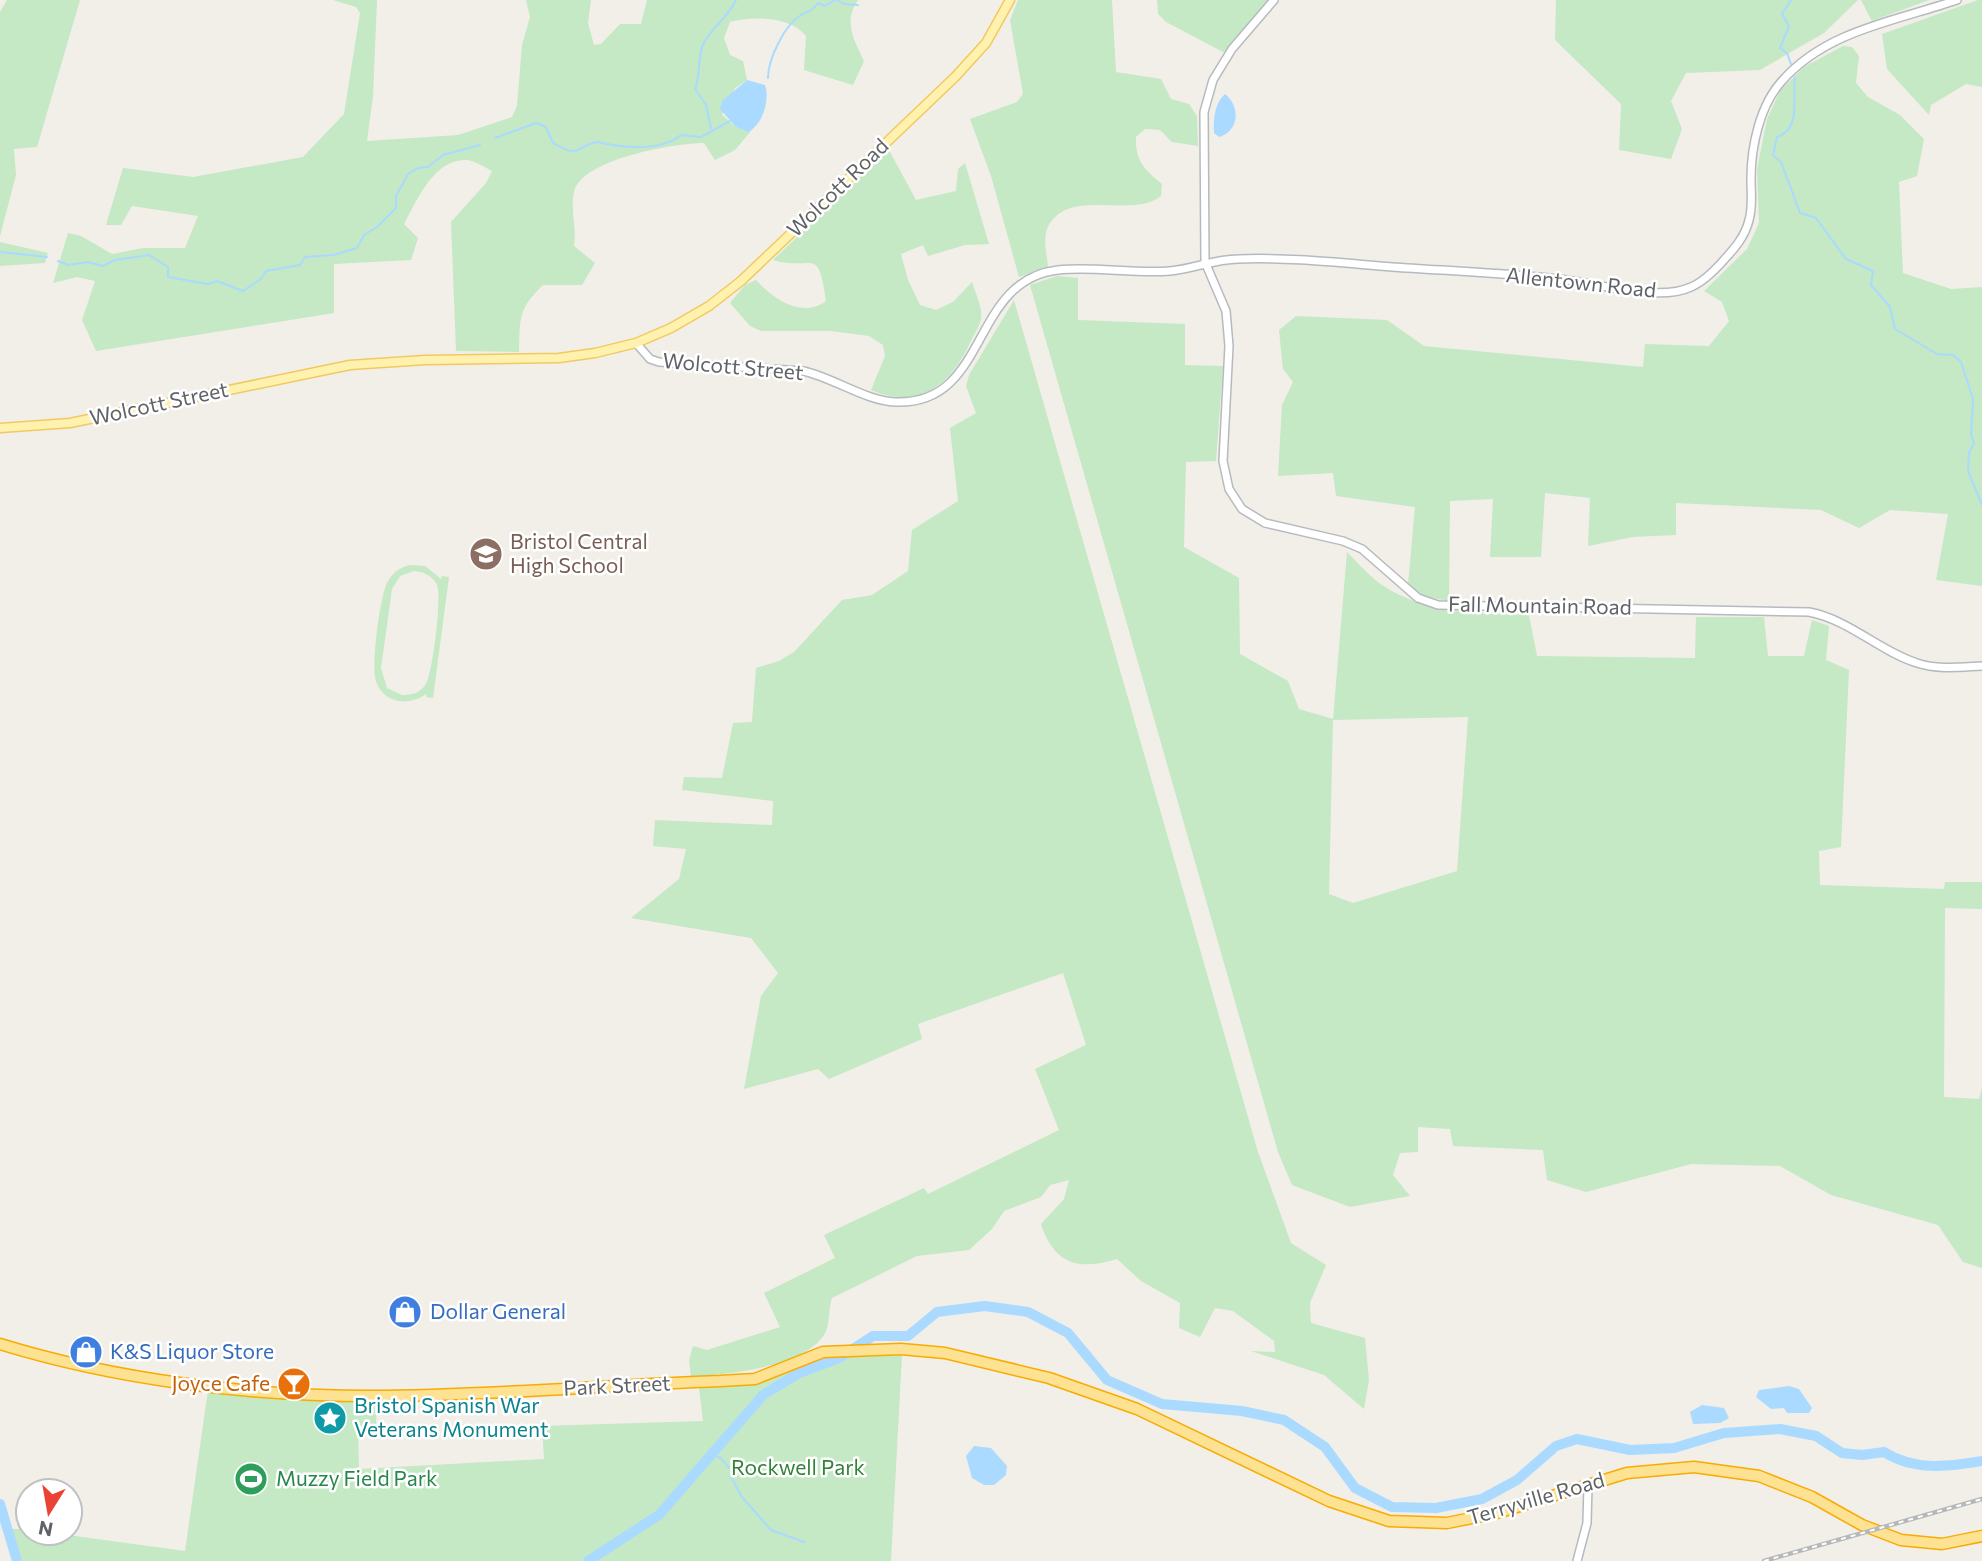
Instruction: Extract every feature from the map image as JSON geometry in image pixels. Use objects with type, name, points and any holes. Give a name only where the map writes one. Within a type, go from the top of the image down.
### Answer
[{"type":"highway","name":"Park Street","points":[[0,1343],[65,1363],[189,1382],[366,1396],[755,1379],[823,1352],[857,1350]]},
{"type":"highway","name":"Terryville Road","points":[[857,1350],[945,1353],[1049,1378],[1137,1409],[1329,1501],[1390,1521],[1447,1523],[1474,1518],[1614,1476],[1659,1468],[1726,1470],[1759,1476],[1801,1493],[1862,1525],[1901,1540],[1942,1544],[1982,1536]]},
{"type":"main road","name":"Wolcott Road","points":[[636,343],[689,319],[741,281],[971,61],[997,25],[1010,0]]},
{"type":"main road","points":[[1205,262],[1204,113],[1213,80],[1232,49],[1274,0]]},
{"type":"main road","name":"Allentown Road","points":[[1205,262],[1238,259],[1344,264],[1518,275],[1634,290],[1680,292],[1696,285],[1717,267],[1746,230],[1751,211],[1751,166],[1756,137],[1770,98],[1782,80],[1818,50],[1842,36],[1957,0]]},
{"type":"main road","name":"Wolcott Street","points":[[0,428],[70,423],[350,365],[435,360],[559,358],[636,343],[650,359],[659,362],[803,370],[878,400],[908,402],[939,392],[954,381],[966,368],[999,303],[1028,280],[1055,270],[1172,271],[1205,262]]},
{"type":"main road","name":"Fall Mountain Road","points":[[1205,262],[1226,311],[1229,346],[1223,461],[1229,489],[1242,509],[1265,523],[1343,541],[1362,549],[1418,598],[1438,605],[1809,612],[1833,618],[1916,663],[1946,667],[1982,666]]},
{"type":"main road","points":[[1577,1561],[1587,1523],[1588,1485]]},
{"type":"green space","points":[[7,0],[80,0],[37,147],[14,149],[16,175],[0,236],[0,12]]},
{"type":"green space","points":[[333,0],[377,0],[373,96],[367,141],[458,135],[512,117],[517,106],[522,45],[530,17],[526,0],[591,0],[588,23],[594,45],[601,44],[620,24],[641,24],[647,0],[858,0],[851,15],[851,23],[864,61],[853,85],[804,70],[806,36],[799,29],[770,19],[730,22],[724,38],[730,55],[743,61],[747,80],[735,88],[722,115],[735,126],[751,131],[735,150],[715,160],[704,143],[672,146],[611,162],[593,170],[580,180],[573,199],[574,246],[595,263],[582,285],[543,285],[535,293],[522,315],[519,352],[456,351],[451,222],[486,183],[492,171],[466,160],[455,161],[436,173],[404,224],[418,238],[411,260],[334,264],[334,313],[96,351],[82,320],[95,281],[77,277],[53,283],[68,233],[81,236],[112,254],[143,248],[185,248],[198,216],[132,206],[121,225],[106,225],[123,168],[193,177],[303,157],[344,114],[360,13],[356,7]]},
{"type":"green space","points":[[1018,0],[1112,0],[1116,72],[1161,79],[1171,99],[1189,104],[1197,116],[1198,146],[1172,142],[1160,130],[1145,129],[1136,137],[1137,152],[1146,169],[1162,184],[1161,196],[1149,203],[1084,206],[1069,209],[1056,216],[1046,233],[1048,267],[1019,277],[991,176],[970,119],[1017,102],[1023,94],[1010,20]]},
{"type":"green space","points":[[1157,0],[1268,0],[1225,53],[1166,22],[1158,14]]},
{"type":"green space","points":[[1556,0],[1858,0],[1824,33],[1760,70],[1686,73],[1671,101],[1682,129],[1671,159],[1619,150],[1621,104],[1555,40]]},
{"type":"green space","points":[[1861,0],[1929,0],[1872,21]]},
{"type":"green space","points":[[1982,0],[1982,87],[1966,84],[1931,105],[1929,115],[1887,69],[1882,34]]},
{"type":"green space","points":[[1843,46],[1852,47],[1859,56],[1856,83],[1868,97],[1900,115],[1924,139],[1917,176],[1899,182],[1903,273],[1951,289],[1982,287],[1982,586],[1936,580],[1948,514],[1890,510],[1859,528],[1821,510],[1676,503],[1676,535],[1633,537],[1588,546],[1590,498],[1545,493],[1541,557],[1490,557],[1493,499],[1450,501],[1449,601],[1422,596],[1408,584],[1415,507],[1336,496],[1333,473],[1278,476],[1282,405],[1293,382],[1283,369],[1279,330],[1296,316],[1387,320],[1424,346],[1643,367],[1645,344],[1709,346],[1729,321],[1722,302],[1704,291],[1747,249],[1759,223],[1757,169],[1767,119],[1780,91],[1804,67]]},
{"type":"green space","points":[[889,150],[916,200],[956,191],[958,169],[965,163],[989,244],[965,245],[928,256],[923,245],[901,254],[908,280],[920,305],[936,310],[953,302],[972,282],[981,315],[978,328],[953,371],[931,390],[903,397],[871,390],[885,356],[883,345],[869,336],[831,331],[761,331],[750,326],[730,303],[745,285],[756,280],[779,300],[798,307],[817,306],[826,301],[820,272],[816,266],[812,263],[773,260]]},
{"type":"green space","points":[[0,242],[48,253],[45,263],[0,266]]},
{"type":"green space","points":[[1057,276],[1078,278],[1078,320],[1185,324],[1185,365],[1223,366],[1216,461],[1186,462],[1184,547],[1239,578],[1240,654],[1288,681],[1299,709],[1333,719],[1347,552],[1382,585],[1417,602],[1453,610],[1529,615],[1537,656],[1695,658],[1696,617],[1764,617],[1768,656],[1804,656],[1812,620],[1829,626],[1826,660],[1849,670],[1841,847],[1819,851],[1820,885],[1944,889],[1945,882],[1982,882],[1982,909],[1945,908],[1944,1097],[1979,1099],[1982,1087],[1982,1268],[1963,1262],[1938,1225],[1831,1195],[1780,1166],[1691,1164],[1586,1192],[1547,1180],[1543,1150],[1453,1146],[1450,1129],[1418,1127],[1418,1152],[1400,1153],[1393,1175],[1410,1196],[1350,1207],[1292,1185],[1278,1152],[1030,285]],"holes":[[[1468,717],[1457,871],[1353,903],[1329,894],[1333,720]]]},
{"type":"green space","points":[[1014,300],[1258,1152],[1291,1243],[1326,1265],[1310,1303],[1311,1323],[1365,1338],[1369,1380],[1364,1409],[1324,1375],[1251,1351],[1275,1352],[1274,1341],[1233,1311],[1215,1308],[1200,1337],[1179,1328],[1180,1303],[1141,1281],[1117,1259],[1103,1263],[1079,1264],[1060,1256],[1046,1237],[1041,1224],[1064,1199],[1069,1180],[1050,1185],[1041,1197],[1004,1211],[992,1229],[969,1250],[917,1256],[832,1298],[824,1335],[799,1355],[763,1367],[691,1377],[689,1360],[693,1346],[707,1350],[780,1327],[764,1293],[835,1258],[824,1235],[924,1188],[928,1194],[1059,1130],[1035,1069],[1086,1045],[1063,973],[918,1024],[922,1039],[829,1079],[818,1069],[744,1089],[761,996],[778,973],[751,938],[631,918],[679,879],[686,849],[653,846],[655,820],[772,825],[773,801],[682,790],[684,777],[722,778],[733,723],[752,722],[756,668],[779,661],[794,652],[842,600],[872,595],[908,571],[912,530],[958,501],[950,428],[976,413],[966,386],[969,375]]},
{"type":"green space","points":[[409,565],[425,566],[441,579],[442,576],[449,577],[433,698],[426,697],[426,694],[411,701],[403,701],[388,697],[382,692],[374,669],[377,628],[385,588],[392,575]],"holes":[[[414,571],[430,576],[437,585],[436,634],[426,684],[416,693],[402,695],[387,688],[381,668],[392,589],[400,576]]]},
{"type":"green space","name":"Rockwell Park","points":[[902,1355],[891,1561],[22,1561],[13,1546],[14,1529],[14,1547],[84,1547],[84,1537],[185,1551],[208,1390],[377,1399],[376,1425],[358,1428],[359,1469],[544,1459],[542,1426],[703,1421],[699,1388],[760,1382],[810,1362],[830,1358]]},
{"type":"water","points":[[747,80],[765,85],[767,98],[761,118],[748,132],[735,126],[720,109],[722,101]]},
{"type":"water","points":[[1225,94],[1234,105],[1236,118],[1231,130],[1219,137],[1214,133],[1214,117]]},
{"type":"water","points":[[1789,1386],[1799,1389],[1812,1408],[1809,1413],[1787,1413],[1784,1408],[1771,1409],[1756,1397],[1759,1390]]},
{"type":"water","points":[[1702,1405],[1724,1408],[1729,1418],[1720,1423],[1693,1424],[1690,1412]]},
{"type":"water","points":[[974,1446],[991,1448],[1007,1466],[1006,1475],[994,1485],[984,1485],[972,1478],[966,1456]]},
{"type":"waterway","points":[[711,128],[706,105],[695,89],[700,56],[706,39],[736,0]]},
{"type":"waterway","points":[[768,78],[774,53],[795,20],[818,3],[825,6],[835,0]]},
{"type":"waterway","points":[[837,0],[844,4],[858,5]]},
{"type":"waterway","points":[[1791,0],[1782,14],[1789,26],[1780,48],[1787,53],[1791,64]]},
{"type":"waterway","points":[[1795,77],[1793,120],[1785,133],[1777,137],[1773,155],[1781,162],[1800,213],[1816,218],[1846,259],[1873,271],[1871,285],[1890,307],[1895,329],[1937,354],[1953,355],[1961,362],[1973,399],[1971,434],[1974,443],[1969,453],[1968,471],[1982,505]]},
{"type":"waterway","points":[[495,138],[536,123],[546,127],[553,143],[569,151],[597,142],[641,147],[663,144],[681,135],[701,137],[730,121]]},
{"type":"waterway","points":[[58,261],[68,265],[88,262],[103,266],[115,260],[149,255],[168,267],[168,277],[208,284],[217,281],[243,291],[261,279],[266,271],[300,265],[305,257],[333,255],[357,248],[364,235],[377,227],[396,208],[396,196],[408,174],[418,168],[428,167],[443,155],[480,145]]},
{"type":"waterway","points":[[0,252],[47,257]]},
{"type":"waterway","points":[[588,1561],[659,1515],[763,1395],[799,1373],[839,1358],[873,1336],[908,1336],[937,1312],[985,1306],[1028,1312],[1068,1333],[1107,1380],[1162,1404],[1242,1411],[1284,1420],[1325,1447],[1355,1488],[1392,1507],[1436,1508],[1482,1499],[1517,1480],[1556,1446],[1577,1439],[1630,1450],[1674,1448],[1724,1433],[1780,1429],[1816,1436],[1842,1453],[1862,1455],[1884,1452],[1907,1462],[1932,1466],[1982,1461]]},
{"type":"waterway","points":[[713,1455],[721,1458],[729,1468]]},
{"type":"waterway","points":[[731,1477],[742,1497],[771,1530],[804,1542]]},
{"type":"waterway","points":[[0,1504],[17,1561]]},
{"type":"railway","points":[[1764,1561],[1982,1499]]},
{"type":"place","name":"Bristol Central High School","points":[[486,554]]},
{"type":"place","name":"Dollar General","points":[[405,1312]]},
{"type":"place","name":"K&S Liquor Store","points":[[86,1352]]},
{"type":"place","name":"Joyce Cafe","points":[[294,1384]]},
{"type":"place","name":"Bristol Spanish War Veterans Monument","points":[[330,1418]]},
{"type":"place","name":"Muzzy Field Park","points":[[251,1479]]}]
